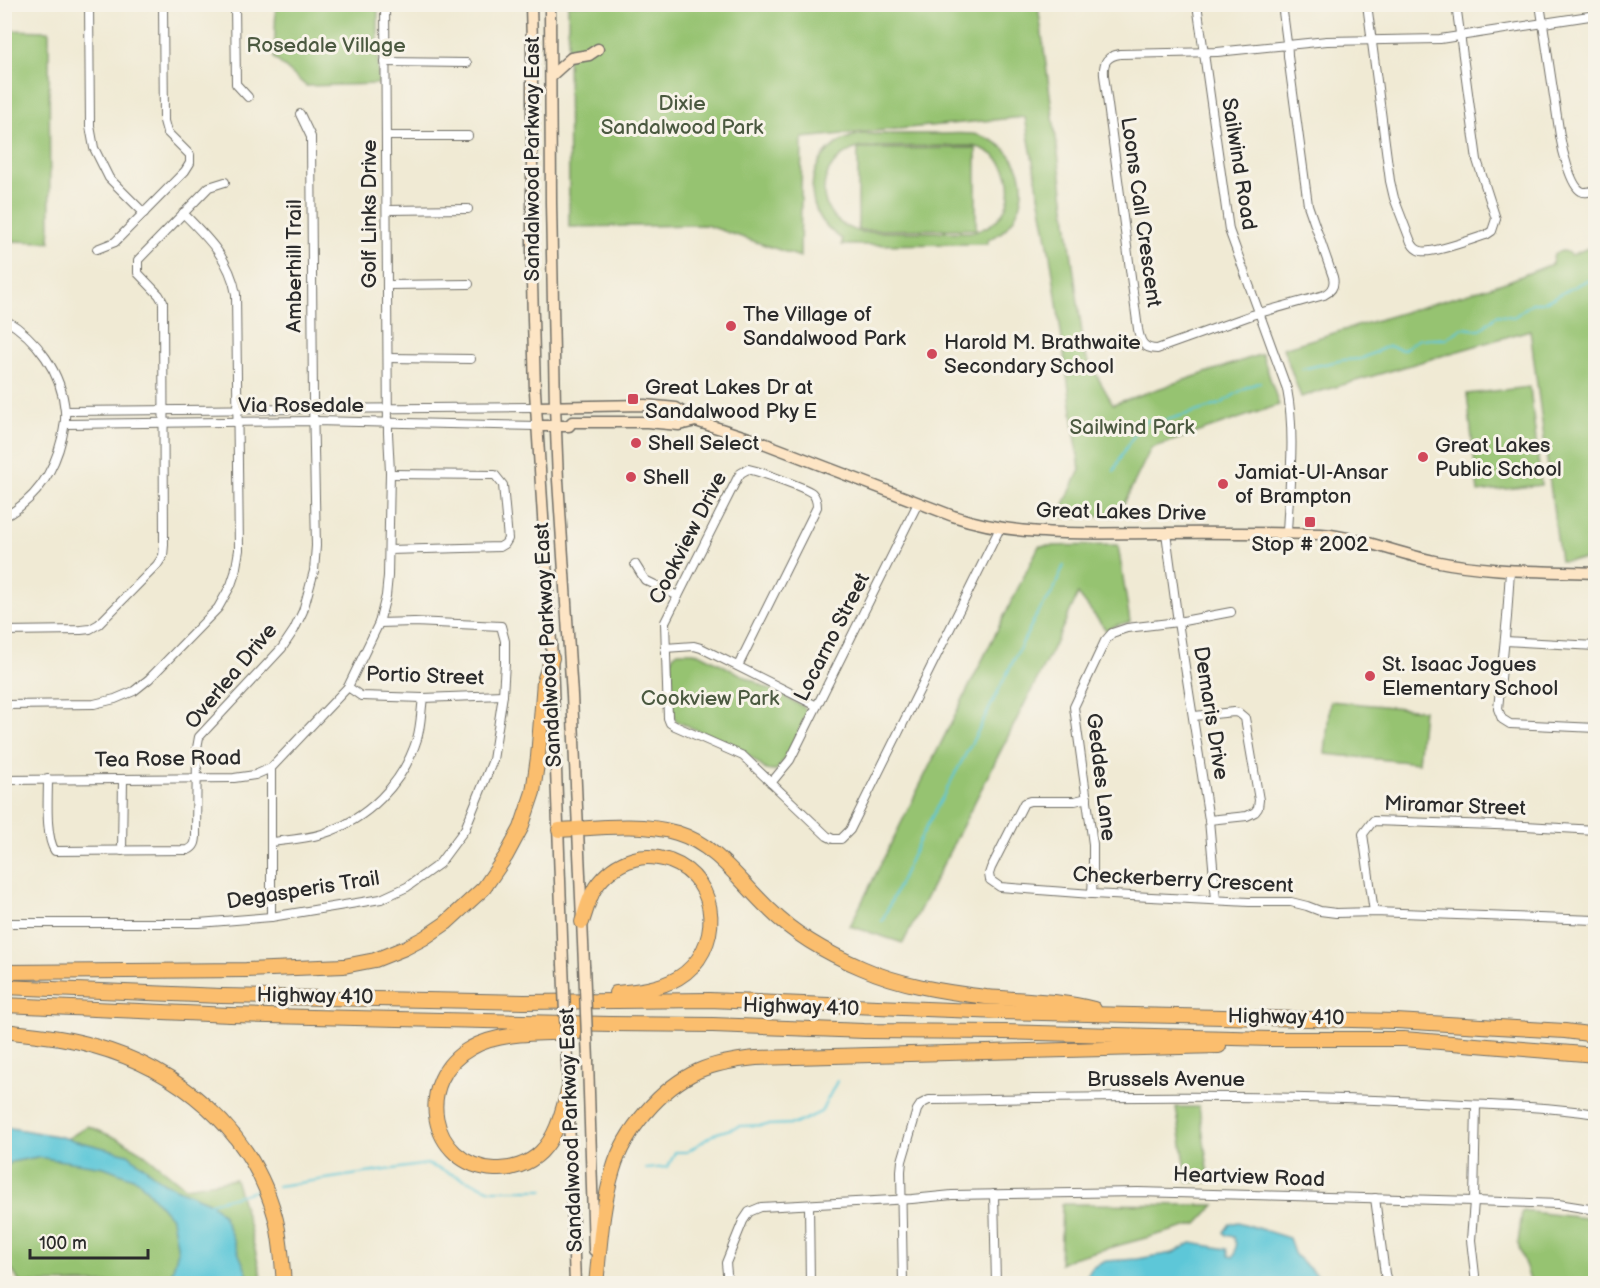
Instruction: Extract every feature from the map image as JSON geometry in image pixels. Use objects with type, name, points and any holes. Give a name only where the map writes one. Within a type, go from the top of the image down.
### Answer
[{"type":"highway","points":[[4,972],[246,970],[344,966],[375,960],[424,938],[446,923],[484,888],[507,856],[521,828],[533,792],[544,681],[552,658]]},
{"type":"highway","points":[[559,830],[619,827],[656,828],[678,833],[701,844],[720,858],[771,911],[798,934],[829,953],[889,978],[928,988],[985,997],[1071,1003],[1123,1015]]},
{"type":"highway","points":[[524,1002],[543,996],[638,991],[678,978],[694,965],[703,952],[710,933],[710,911],[704,891],[691,874],[676,863],[644,857],[613,868],[605,875],[592,894],[582,922]]},
{"type":"highway","name":"Highway 410","points":[[4,987],[221,996],[524,1002],[709,1000],[1000,1012],[1396,1021],[1565,1031],[1596,1035]]},
{"type":"highway","name":"Highway 410","points":[[4,1005],[230,1015],[713,1025],[864,1031],[1271,1039],[1404,1039],[1596,1055]]},
{"type":"highway","points":[[568,1091],[559,1123],[546,1147],[532,1159],[510,1169],[488,1169],[464,1161],[447,1144],[436,1122],[436,1099],[444,1073],[452,1062],[471,1047],[488,1040],[511,1036],[595,1031],[611,1024]]},
{"type":"highway","points":[[4,1031],[92,1045],[114,1052],[153,1069],[199,1099],[245,1148],[261,1178],[275,1216],[284,1284]]},
{"type":"highway","points":[[595,1284],[608,1189],[620,1151],[640,1119],[664,1093],[689,1076],[711,1066],[756,1058],[1235,1046],[1271,1039]]},
{"type":"main road","name":"Sandalwood Parkway East","points":[[531,4],[532,271],[536,407],[552,658],[574,1284]]},
{"type":"main road","name":"Sandalwood Parkway East","points":[[550,4],[555,426],[572,695],[595,1284]]},
{"type":"main road","points":[[532,45],[550,47]]},
{"type":"main road","points":[[551,76],[571,58],[589,55],[598,49]]},
{"type":"main road","name":"Great Lakes Drive","points":[[536,407],[645,405],[676,408],[696,421],[758,441],[966,520],[1000,528],[1108,533],[1339,535],[1432,561],[1479,568],[1596,573]]},
{"type":"main road","name":"Great Lakes Drive","points":[[537,426],[569,426],[572,422],[646,422],[680,425],[696,421]]},
{"type":"street","points":[[89,4],[89,114],[93,148],[109,178],[144,213]]},
{"type":"street","points":[[97,249],[115,242],[189,167],[191,158],[167,132],[164,121],[163,4]]},
{"type":"street","points":[[235,4],[236,84],[248,97]]},
{"type":"street","name":"Golf Links Drive","points":[[385,4],[388,423]]},
{"type":"street","name":"Sailwind Road","points":[[1197,4],[1229,230],[1287,389],[1290,405],[1287,533]]},
{"type":"street","points":[[1259,313],[1324,296],[1331,291],[1334,285],[1308,205],[1282,4]]},
{"type":"street","points":[[1367,4],[1392,190],[1411,242],[1414,247],[1423,252],[1486,235],[1492,231],[1496,222],[1478,166],[1456,4]]},
{"type":"street","points":[[1540,4],[1564,155],[1574,183],[1579,189],[1586,192],[1596,189]]},
{"type":"street","points":[[1204,53],[1327,41],[1440,39],[1596,15]]},
{"type":"street","name":"Loons Call Crescent","points":[[1204,53],[1120,54],[1111,56],[1104,66],[1140,338],[1146,347],[1157,349],[1259,313]]},
{"type":"street","points":[[386,62],[467,63]]},
{"type":"street","name":"Amberhill Trail","points":[[300,114],[311,137],[314,421]]},
{"type":"street","points":[[386,136],[468,136]]},
{"type":"street","points":[[4,631],[90,629],[99,624],[163,556],[162,302],[159,295],[138,273],[137,263],[140,256],[209,187],[225,182]]},
{"type":"street","points":[[387,210],[468,209]]},
{"type":"street","points":[[4,705],[94,704],[134,691],[149,679],[218,608],[231,585],[238,560],[237,302],[235,286],[230,270],[218,249],[183,213]]},
{"type":"street","points":[[387,285],[469,284]]},
{"type":"street","points":[[4,319],[29,336],[47,359],[59,386],[65,411],[65,424],[57,455],[44,483],[24,504],[4,517]]},
{"type":"street","points":[[388,358],[471,359]]},
{"type":"street","name":"Via Rosedale","points":[[65,411],[536,407]]},
{"type":"street","name":"Via Rosedale","points":[[65,424],[314,421],[537,426]]},
{"type":"street","name":"Overlea Drive","points":[[122,851],[188,850],[196,843],[196,778],[199,737],[282,648],[303,611],[314,571],[316,546],[314,421]]},
{"type":"street","name":"Tea Rose Road","points":[[4,780],[234,778],[255,775],[271,768],[348,687],[379,623],[388,576],[390,474],[388,423]]},
{"type":"street","name":"Cookview Drive","points":[[738,666],[816,511],[817,502],[812,494],[748,469],[741,473],[665,622],[668,718],[675,726],[739,754],[827,836],[841,839],[848,833],[1000,528]]},
{"type":"street","points":[[389,550],[500,547],[508,539],[503,485],[495,476],[390,474]]},
{"type":"street","name":"Locarno Street","points":[[771,783],[790,760],[918,502]]},
{"type":"street","name":"Demaris Drive","points":[[1166,533],[1209,820],[1216,900]]},
{"type":"street","points":[[635,564],[645,579],[678,596]]},
{"type":"street","points":[[1510,571],[1498,709],[1502,719],[1510,724],[1596,728]]},
{"type":"street","name":"Geddes Lane","points":[[1092,894],[1093,844],[1074,707],[1105,641],[1112,633],[1120,630],[1231,612]]},
{"type":"street","name":"Degasperis Trail","points":[[4,923],[199,923],[271,917],[381,899],[407,887],[439,864],[465,828],[493,760],[503,695],[505,641],[501,626],[414,622],[379,623]]},
{"type":"street","points":[[1505,641],[1596,646]]},
{"type":"street","points":[[665,648],[694,646],[701,648],[817,706]]},
{"type":"street","name":"Portio Street","points":[[348,687],[361,696],[423,698],[503,695]]},
{"type":"street","points":[[271,842],[320,834],[344,826],[368,810],[391,787],[408,763],[418,737],[423,698]]},
{"type":"street","points":[[1194,716],[1234,712],[1245,718],[1258,800],[1258,808],[1252,814],[1209,820]]},
{"type":"street","points":[[271,768],[271,917]]},
{"type":"street","points":[[48,779],[49,837],[54,851],[122,851],[123,779]]},
{"type":"street","name":"Checkerberry Crescent","points":[[1087,798],[1075,801],[1024,803],[991,868],[990,880],[1000,887],[1092,894],[1291,902],[1320,911],[1596,920]]},
{"type":"street","name":"Miramar Street","points":[[1374,912],[1363,834],[1373,821],[1596,830]]},
{"type":"street","name":"Brussels Avenue","points":[[903,1284],[902,1161],[917,1110],[921,1104],[929,1100],[1179,1096],[1329,1098],[1555,1109],[1596,1114]]},
{"type":"street","points":[[1476,1105],[1471,1248],[1476,1284]]},
{"type":"street","name":"Heartview Road","points":[[728,1284],[726,1263],[742,1221],[749,1212],[761,1207],[952,1194],[1138,1192],[1558,1204],[1596,1210]]},
{"type":"street","points":[[994,1194],[996,1284]]},
{"type":"street","points":[[1375,1198],[1388,1284]]},
{"type":"street","points":[[809,1205],[810,1284]]},
{"type":"green space","name":"Rosedale Village","points":[[276,5],[378,5],[378,84],[306,86],[274,58]]},
{"type":"green space","name":"Dixie Sandalwood Park","points":[[568,5],[1038,5],[1085,355],[1113,404],[1262,354],[1279,405],[1151,448],[1118,516],[1058,517],[1080,470],[1052,267],[1025,117],[802,138],[800,257],[706,225],[569,227]]},
{"type":"green space","points":[[5,30],[49,31],[50,242],[5,241]]},
{"type":"green space","points":[[961,133],[991,140],[1008,152],[1018,169],[1022,189],[1017,212],[1005,229],[988,240],[988,244],[842,245],[842,239],[827,226],[817,211],[812,195],[813,179],[818,164],[828,150],[843,140],[862,134]],"holes":[[[972,146],[989,152],[1001,163],[1008,176],[1010,190],[1007,205],[999,218],[986,227],[969,232],[861,232],[845,226],[833,216],[826,204],[824,190],[826,177],[833,164],[845,154],[861,147]]]},
{"type":"green space","points":[[976,148],[976,229],[858,230],[858,149]]},
{"type":"green space","points":[[1595,245],[1595,559],[1560,561],[1530,330],[1301,397],[1283,348],[1506,282],[1552,264],[1554,254],[1563,251],[1572,255]]},
{"type":"green space","points":[[1530,387],[1541,485],[1478,492],[1467,394]]},
{"type":"green space","points":[[1118,545],[1130,622],[1106,630],[1078,594],[1055,644],[903,943],[850,926],[1039,546]]},
{"type":"green space","name":"Cookview Park","points":[[678,652],[701,654],[804,707],[806,715],[788,753],[776,770],[766,770],[741,749],[676,721],[673,714],[671,661]]},
{"type":"green space","points":[[1330,701],[1423,710],[1418,763],[1325,754]]},
{"type":"green space","points":[[1176,1107],[1199,1107],[1210,1182],[1188,1182]]},
{"type":"green space","points":[[88,1126],[142,1152],[185,1187],[235,1179],[263,1283],[20,1283],[5,1258],[5,1169],[11,1162],[37,1157]]},
{"type":"green space","points":[[1062,1204],[1215,1205],[1197,1224],[1072,1258],[1060,1264]]},
{"type":"green space","points":[[1522,1211],[1595,1219],[1595,1283],[1531,1283],[1518,1244]]},
{"type":"water","points":[[5,1127],[57,1136],[128,1154],[164,1183],[211,1203],[223,1215],[251,1283],[169,1283],[178,1251],[172,1219],[138,1180],[104,1167],[37,1157],[11,1162],[5,1169]]},
{"type":"water","points":[[1238,1222],[1289,1238],[1296,1256],[1327,1283],[1081,1283],[1093,1267],[1106,1261],[1173,1253],[1191,1243],[1227,1249],[1229,1256],[1233,1257],[1236,1245],[1234,1237],[1224,1232],[1230,1224]]},
{"type":"waterway","points":[[1302,369],[1343,360],[1361,359],[1388,346],[1403,350],[1419,339],[1446,339],[1462,328],[1480,330],[1497,315],[1514,317],[1532,303],[1542,303],[1596,276]]},
{"type":"waterway","points":[[1114,471],[1128,444],[1148,420],[1159,422],[1220,404],[1245,388],[1260,382]]},
{"type":"waterway","points":[[882,921],[920,839],[1037,614],[1053,592],[1064,565]]},
{"type":"waterway","points":[[646,1169],[668,1167],[675,1152],[687,1152],[714,1134],[740,1126],[795,1124],[821,1112],[837,1081]]},
{"type":"waterway","points":[[278,1186],[427,1164],[491,1190],[544,1190]]},
{"type":"waterway","points":[[210,1203],[255,1191]]},
{"type":"place","name":"The Village of Sandalwood Park","points":[[731,326]]},
{"type":"place","name":"Harold M. Brathwaite Secondary School","points":[[932,354]]},
{"type":"place","name":"Great Lakes Dr at Sandalwood Pky E","points":[[633,399]]},
{"type":"place","name":"Shell Select","points":[[636,443]]},
{"type":"place","name":"Great Lakes Public School","points":[[1423,457]]},
{"type":"place","name":"Shell","points":[[631,477]]},
{"type":"place","name":"Jamiat-Ul-Ansar of Brampton","points":[[1223,484]]},
{"type":"place","name":"Stop # 2002","points":[[1310,522]]},
{"type":"place","name":"St. Isaac Jogues Elementary School","points":[[1370,676]]},
{"type":"park label","name":"Sailwind Park","points":[[1132,427]]}]
